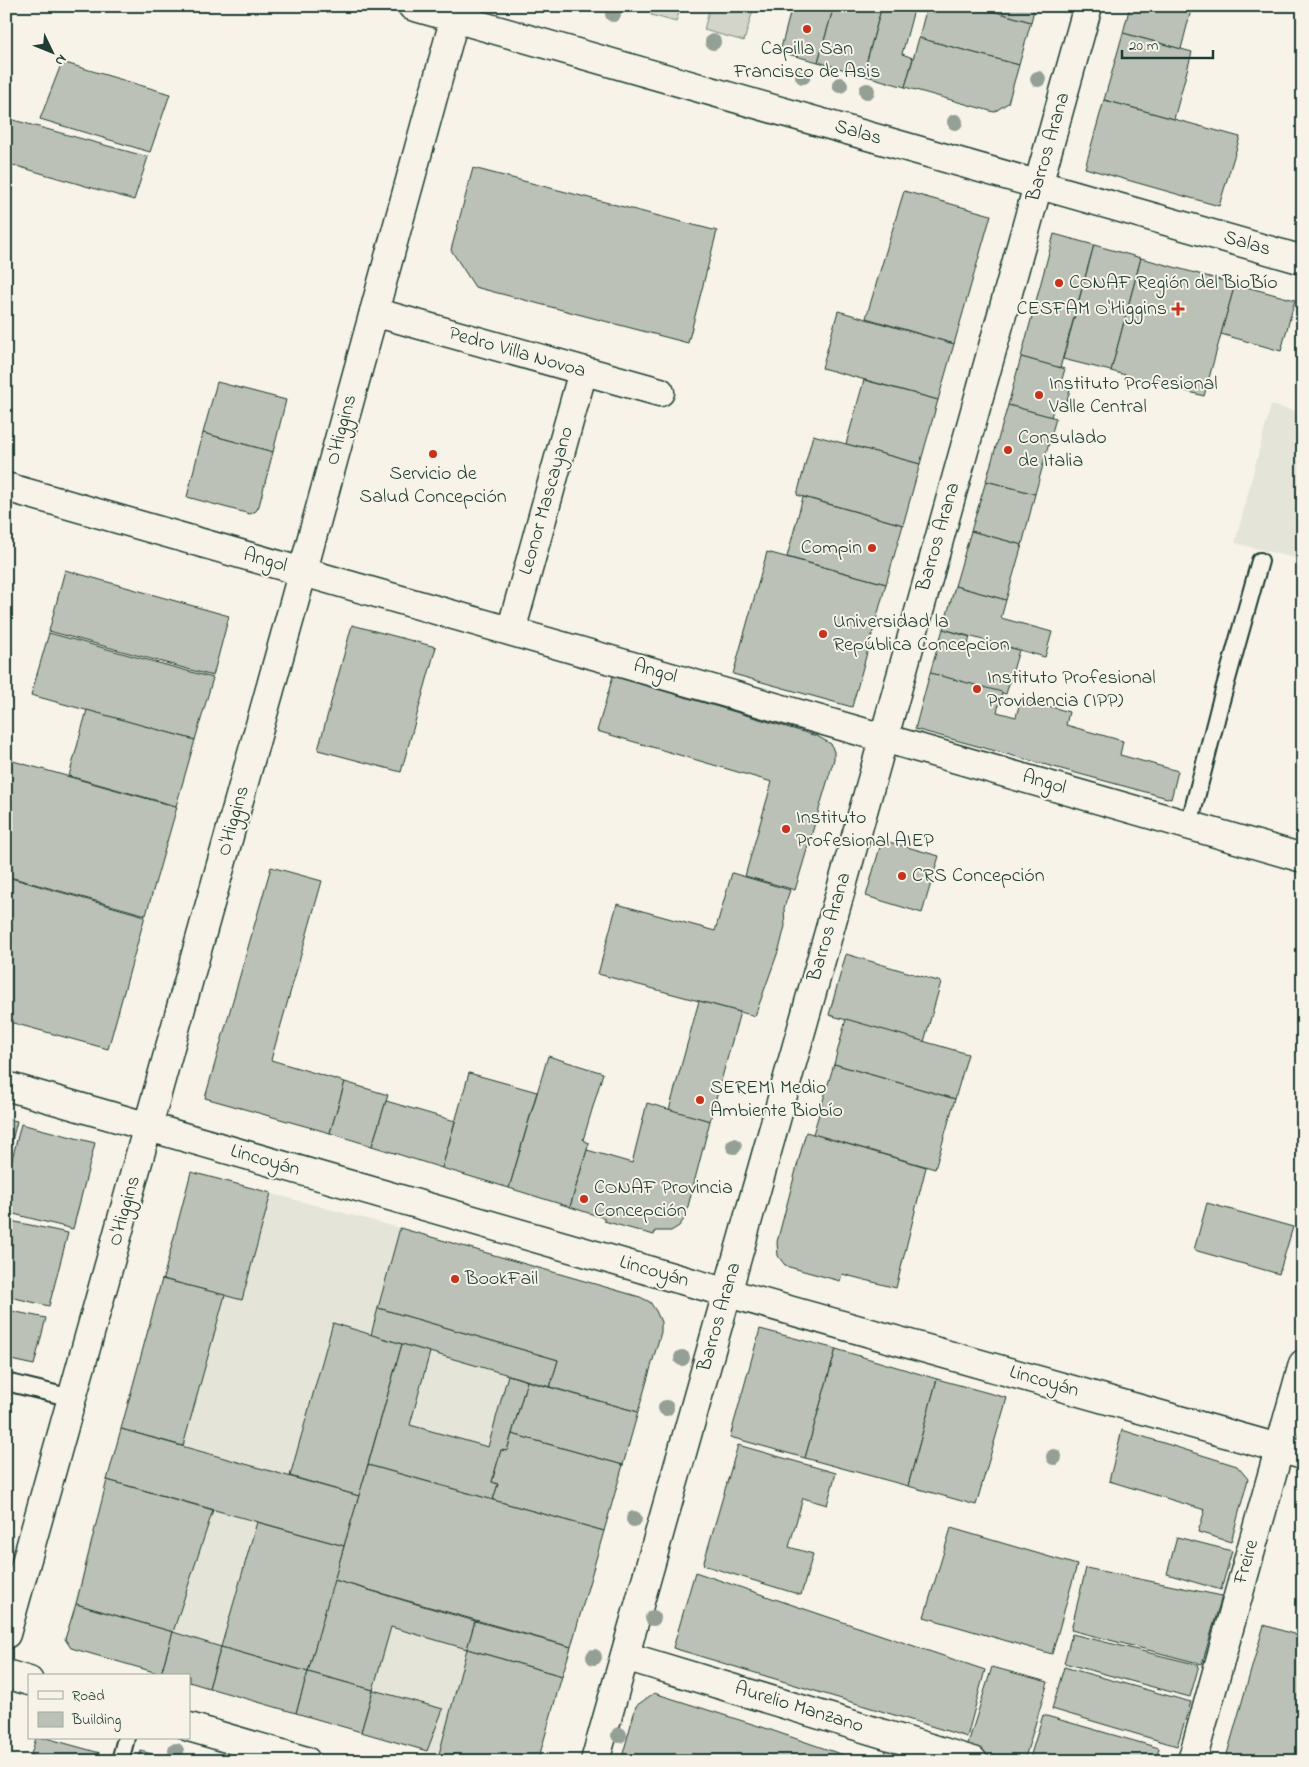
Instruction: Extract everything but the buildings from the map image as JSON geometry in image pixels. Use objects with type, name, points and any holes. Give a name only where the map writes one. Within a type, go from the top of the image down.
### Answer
[{"type":"street","name":"Salas","points":[[412,6],[457,12],[1038,185],[1303,260]]},
{"type":"street","name":"Barros Arana","points":[[596,1761],[1088,6]]},
{"type":"street","name":"O'Higgins","points":[[6,1634],[303,572],[457,12]]},
{"type":"street","name":"Pedro Villa Novoa","points":[[374,312],[660,392]]},
{"type":"street","name":"Leonor Mascayano","points":[[511,631],[583,372]]},
{"type":"street","name":"Angol","points":[[6,487],[1303,858]]},
{"type":"street","name":"Lincoyán","points":[[6,1086],[727,1293],[1291,1452]]},
{"type":"street","name":"Freire","points":[[1192,1761],[1291,1452],[1303,1364]]},
{"type":"street","name":"Aurelio Manzano","points":[[625,1656],[973,1761]]},
{"type":"street","points":[[6,1674],[28,1681]]},
{"type":"street","points":[[190,1727],[306,1761]]},
{"type":"lane","points":[[1189,825],[1260,561]]},
{"type":"lane","points":[[6,1382],[72,1398]]},
{"type":"lane","points":[[120,1761],[125,1740]]},
{"type":"shaded area","points":[[654,6],[681,6],[676,22],[651,15]]},
{"type":"shaded area","points":[[710,6],[740,6],[753,10],[744,41],[704,30]]},
{"type":"shaded area","points":[[1271,405],[1303,413],[1303,560],[1235,543]]},
{"type":"shaded area","points":[[191,1172],[400,1228],[640,1297],[650,1302],[661,1322],[661,1332],[538,1761],[462,1761],[190,1682],[190,1674],[160,1674],[71,1648],[65,1639]]},
{"type":"place","name":"Capilla San Francisco de Asis","points":[[807,29]]},
{"type":"place","name":"CONAF Región del BioBío","points":[[1059,283]]},
{"type":"place","name":"CESFAM O'Higgins","points":[[1178,309]]},
{"type":"place","name":"Instituto Profesional Valle Central","points":[[1039,395]]},
{"type":"place","name":"Consulado de Italia","points":[[1008,450]]},
{"type":"place","name":"Servicio de Salud Concepción","points":[[433,454]]},
{"type":"place","name":"Compin","points":[[872,548]]},
{"type":"place","name":"Universidad la República Concepcion","points":[[823,634]]},
{"type":"place","name":"Instituto Profesional Providencia (IPP)","points":[[977,689]]},
{"type":"place","name":"Instituto Profesional AIEP","points":[[786,829]]},
{"type":"place","name":"CRS Concepción","points":[[902,876]]},
{"type":"place","name":"SEREMI Medio Ambiente Biobío","points":[[700,1100]]},
{"type":"place","name":"CONAF Provincia Concepción","points":[[584,1199]]},
{"type":"place","name":"BookFail","points":[[455,1279]]}]
